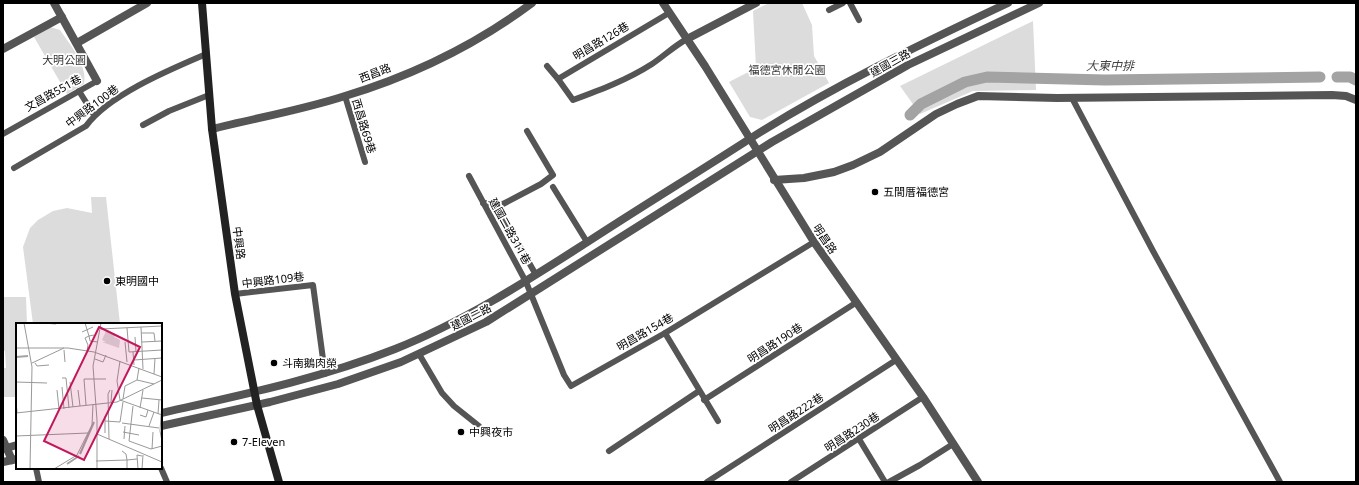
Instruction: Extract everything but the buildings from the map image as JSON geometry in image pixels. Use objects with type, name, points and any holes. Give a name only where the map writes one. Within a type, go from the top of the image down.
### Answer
[{"type":"main road","name":"中興路","points":[[202,3],[212,129],[235,294],[257,405],[279,482]]},
{"type":"street","name":"文昌路551巷","points":[[54,3],[97,81]]},
{"type":"street","points":[[77,43],[147,3]]},
{"type":"street","name":"西昌路","points":[[212,129],[345,96],[406,73],[468,44],[512,18],[532,3]]},
{"type":"street","name":"明昌路","points":[[663,3],[814,242],[923,398],[978,482]]},
{"type":"street","points":[[687,39],[756,3]]},
{"type":"street","name":"建國三路","points":[[750,139],[898,55],[1008,3]]},
{"type":"street","name":"建國三路","points":[[757,151],[908,65],[1039,3]]},
{"type":"street","points":[[3,49],[62,17]]},
{"type":"street","points":[[774,180],[804,178],[834,172],[853,165],[880,152],[936,114],[978,96],[1072,98],[1332,95],[1346,96],[1356,100]]},
{"type":"street","name":"建國二路","points":[[162,413],[293,383],[325,374],[396,348],[482,308],[536,276],[750,139]]},
{"type":"street","name":"建國二路","points":[[162,426],[257,405],[338,384],[402,362],[486,322],[757,151]]},
{"type":"street","points":[[4,446],[16,445]]},
{"type":"street","points":[[3,462],[15,459],[4,446]]},
{"type":"lane","points":[[829,10],[843,3]]},
{"type":"lane","points":[[850,3],[859,20]]},
{"type":"lane","name":"明昌路126巷","points":[[558,79],[669,12]]},
{"type":"lane","points":[[547,66],[573,100],[607,88],[652,64],[675,46],[687,39]]},
{"type":"lane","name":"中興路100巷","points":[[14,168],[86,126],[94,116],[139,85],[206,54]]},
{"type":"lane","name":"文昌路551巷","points":[[3,134],[97,81]]},
{"type":"lane","points":[[80,91],[94,116]]},
{"type":"lane","points":[[143,125],[169,111],[209,95]]},
{"type":"lane","name":"西昌路69巷","points":[[345,96],[365,162]]},
{"type":"lane","points":[[1072,98],[1153,251],[1280,482]]},
{"type":"lane","points":[[483,203],[503,204],[541,184],[553,175],[528,131]]},
{"type":"lane","name":"建國二路311巷","points":[[469,176],[526,282],[531,295]]},
{"type":"lane","points":[[553,187],[587,242]]},
{"type":"lane","points":[[505,220],[536,276]]},
{"type":"lane","name":"明昌路154巷","points":[[531,295],[564,375],[571,386],[665,333],[814,242]]},
{"type":"lane","name":"中興路109巷","points":[[235,294],[313,285],[325,374]]},
{"type":"lane","name":"明昌路190巷","points":[[704,400],[857,302]]},
{"type":"lane","points":[[665,333],[718,421]]},
{"type":"lane","points":[[419,354],[442,394],[454,406],[479,426]]},
{"type":"lane","name":"明昌路222巷","points":[[707,482],[896,360]]},
{"type":"lane","points":[[609,451],[699,391]]},
{"type":"lane","name":"明昌路230巷","points":[[791,482],[923,398]]},
{"type":"lane","points":[[859,439],[886,482]]},
{"type":"lane","points":[[889,482],[920,466],[953,444]]},
{"type":"lane","points":[[36,469],[40,482]]},
{"type":"lane","points":[[161,469],[167,482]]},
{"type":"green space","name":"福德宮休閒公園","points":[[769,3],[802,3],[812,25],[814,56],[829,83],[762,120],[750,117],[729,82],[756,68],[753,11]]},
{"type":"green space","points":[[1033,21],[1036,90],[973,91],[920,114],[900,86]]},
{"type":"green space","name":"大明公園","points":[[50,27],[60,30],[81,63],[85,77],[84,84],[67,94],[34,37]]},
{"type":"green space","points":[[91,197],[106,197],[120,323],[33,323],[23,247],[30,228],[38,220],[53,211],[67,208],[92,213]]},
{"type":"green space","points":[[3,297],[26,297],[27,323],[16,323],[16,397],[3,397],[3,368],[6,368],[5,351],[3,351]]},
{"type":"waterway","name":"大東中排","points":[[910,115],[921,104],[965,82],[987,77],[1105,80],[1320,77]]},
{"type":"waterway","name":"大東中排","points":[[1337,77],[1350,77],[1356,80]]},
{"type":"place","name":"五間厝福德宮","points":[[875,192]]},
{"type":"place","name":"東明國中","points":[[107,281]]},
{"type":"place","name":"斗南鵝肉榮","points":[[274,363]]},
{"type":"place","name":"中興夜市","points":[[461,432]]},
{"type":"place","name":"7-Eleven","points":[[234,442]]}]
